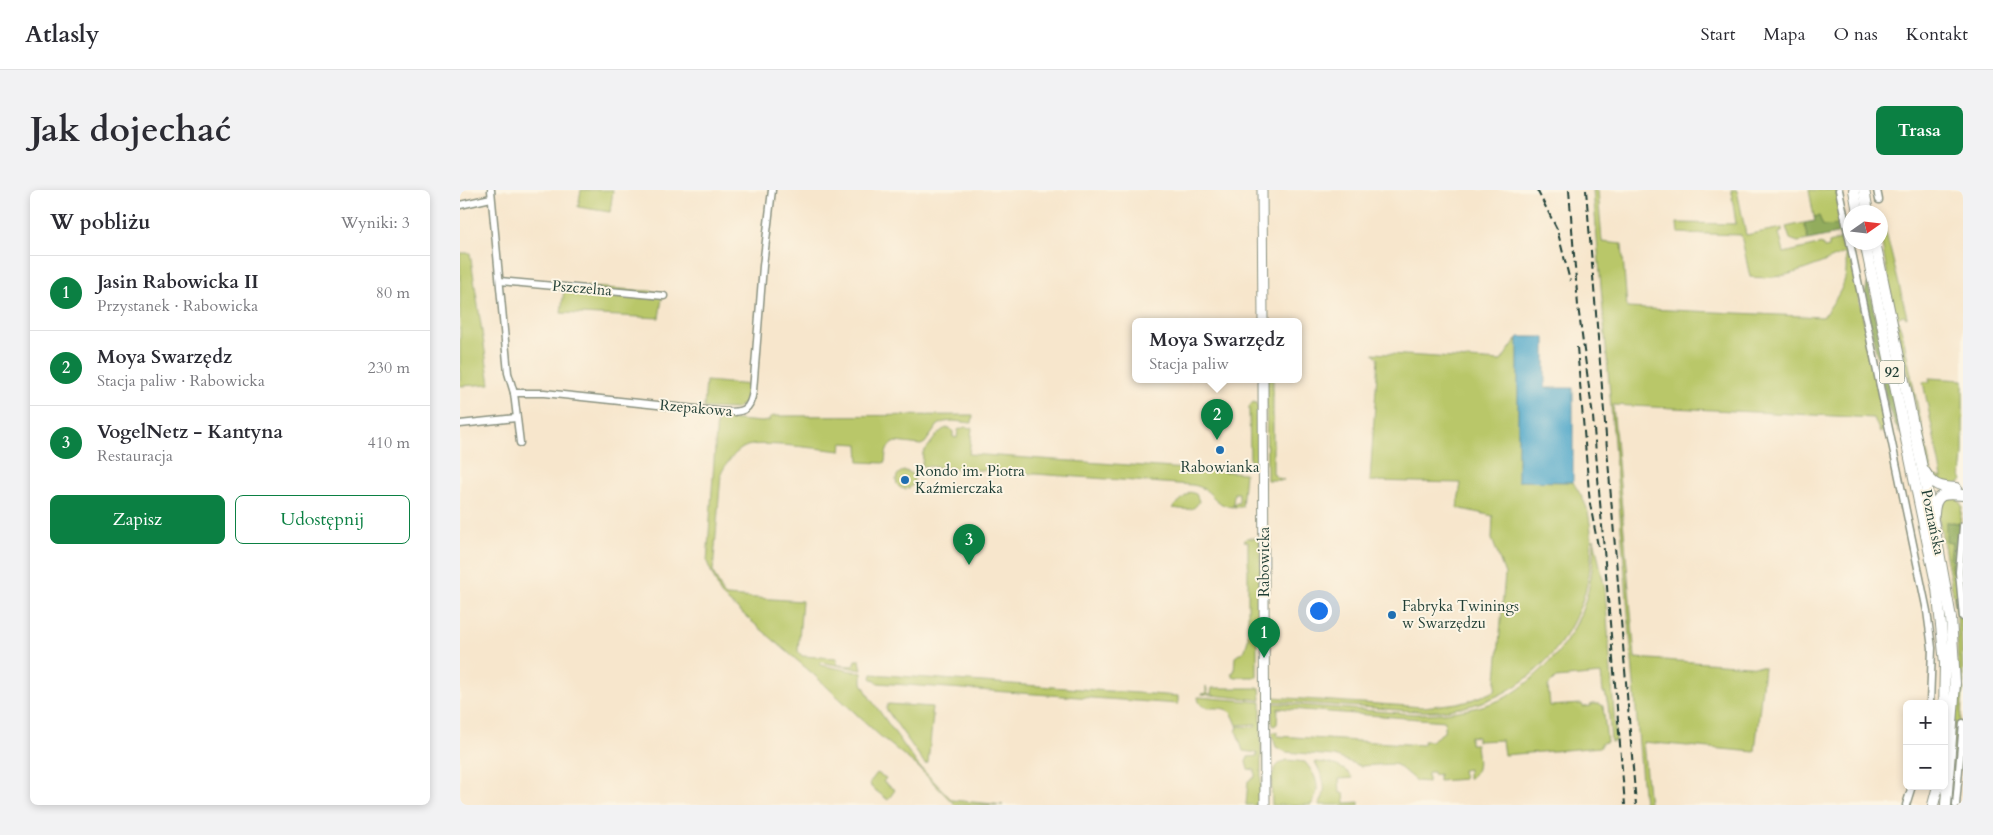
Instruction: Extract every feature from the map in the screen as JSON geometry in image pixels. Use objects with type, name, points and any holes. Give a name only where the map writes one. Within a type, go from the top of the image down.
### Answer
[{"type":"main road","points":[[1854,190],[1857,205]]},
{"type":"main road","points":[[1864,190],[1867,205]]},
{"type":"main road","name":"Poznańska","points":[[1867,250],[1937,588],[1946,663],[1945,700]]},
{"type":"main road","name":"Poznańska","points":[[1877,250],[1949,602],[1955,660],[1954,705],[1946,805]]},
{"type":"main road","points":[[1921,464],[1930,480],[1938,487],[1963,488]]},
{"type":"main road","points":[[1934,525],[1934,507],[1937,499],[1946,494],[1963,495]]},
{"type":"main road","points":[[1935,805],[1937,790]]},
{"type":"street","points":[[490,190],[508,373],[514,393],[520,443]]},
{"type":"street","name":"Rzepakowa","points":[[514,393],[544,393],[724,412],[740,412],[746,408],[752,401],[763,266],[772,190]]},
{"type":"street","points":[[1262,190],[1263,318]]},
{"type":"street","points":[[1839,190],[1927,611],[1932,668],[1930,700]]},
{"type":"street","points":[[1877,190],[1879,200]]},
{"type":"street","points":[[460,205],[492,198]]},
{"type":"street","name":"Pszczelna","points":[[500,281],[664,296]]},
{"type":"street","name":"Rabowicka","points":[[1263,383],[1264,805]]},
{"type":"street","points":[[460,424],[516,418]]},
{"type":"street","points":[[1963,526],[1959,572],[1963,617]]},
{"type":"street","points":[[1956,805],[1963,723]]},
{"type":"street","points":[[1906,805],[1911,790]]},
{"type":"green space","points":[[581,190],[613,190],[610,212],[578,207]]},
{"type":"green space","points":[[1593,190],[1598,190],[1602,242],[1622,244],[1627,308],[1823,317],[1842,287],[1846,272],[1845,253],[1787,275],[1763,278],[1750,277],[1741,235],[1678,233],[1677,223],[1736,224],[1731,190],[1737,190],[1746,235],[1782,228],[1782,232],[1779,233],[1784,253],[1822,244],[1824,248],[1829,247],[1829,243],[1843,239],[1843,250],[1849,250],[1886,429],[1880,433],[1874,418],[1613,405],[1635,658],[1764,667],[1755,752],[1643,742],[1649,805],[1644,805]]},
{"type":"green space","points":[[1809,190],[1836,190],[1843,222],[1842,233],[1838,225],[1822,226],[1819,216],[1814,217]]},
{"type":"green space","points":[[1819,216],[1823,226],[1839,225],[1841,233],[1808,240],[1804,223],[1815,221],[1814,217]]},
{"type":"green space","points":[[1804,223],[1808,240],[1798,242],[1790,239],[1786,227]]},
{"type":"green space","points":[[1888,240],[1907,317],[1903,315],[1897,318],[1902,332],[1931,470],[1933,475],[1942,478],[1923,382],[1930,382],[1929,378],[1963,380],[1963,453],[1961,477],[1963,479],[1958,484],[1938,484],[1929,469],[1912,389],[1900,344],[1883,250],[1888,250]]},
{"type":"green space","points":[[460,253],[470,253],[490,384],[460,386]]},
{"type":"green space","points":[[1868,282],[1900,434],[1888,408],[1864,296]]},
{"type":"green space","points":[[561,285],[663,292],[659,318],[561,313],[564,290]]},
{"type":"green space","points":[[1518,337],[1518,481],[1573,482],[1586,504],[1588,512],[1591,536],[1591,562],[1583,598],[1569,630],[1541,666],[1524,680],[1505,692],[1462,708],[1439,711],[1415,711],[1272,701],[1272,697],[1423,707],[1466,702],[1495,691],[1505,574],[1492,539],[1493,516],[1457,508],[1461,483],[1370,481],[1378,358],[1373,353],[1501,361]]},
{"type":"green space","points":[[706,381],[751,385],[750,399],[736,409],[704,408]]},
{"type":"green space","points":[[1266,383],[1273,383],[1273,473],[1276,477],[1284,480],[1267,480]]},
{"type":"green space","points":[[1253,402],[1256,403],[1258,408],[1258,457],[1250,461],[1249,407]]},
{"type":"green space","points":[[973,415],[972,423],[953,421],[938,425],[925,443],[921,445],[895,442],[888,448],[885,462],[883,463],[859,462],[858,444],[842,443],[841,451],[766,444],[743,448],[732,457],[721,474],[713,572],[726,596],[802,601],[798,651],[802,656],[837,658],[837,665],[854,666],[855,660],[860,660],[862,670],[820,662],[820,665],[862,673],[862,683],[870,698],[918,765],[952,800],[1003,805],[955,805],[917,766],[880,736],[813,674],[721,595],[707,562],[717,418],[761,422],[769,421],[770,417],[775,416]]},
{"type":"green space","points":[[965,427],[972,428],[969,454],[1245,473],[1242,507],[1234,507],[1235,503],[1239,503],[1239,493],[1234,493],[1233,507],[1226,506],[1205,489],[1192,485],[922,466],[923,452],[942,430],[950,428],[953,432],[953,437],[957,438],[958,430]]},
{"type":"green space","points":[[905,471],[911,474],[914,480],[911,486],[905,489],[899,486],[896,480],[899,474]]},
{"type":"green space","points":[[1190,492],[1196,494],[1199,501],[1197,505],[1191,509],[1172,508]]},
{"type":"green space","points":[[1943,497],[1957,497],[1962,506],[1960,523],[1946,522],[1952,543],[1950,559],[1952,572],[1956,573],[1961,622],[1963,688],[1954,805],[1948,805],[1958,680],[1957,615],[1938,514],[1939,501]]},
{"type":"green space","points":[[1946,522],[1960,523],[1956,573],[1952,572],[1950,559],[1952,543],[1946,542]]},
{"type":"green space","points":[[1247,538],[1256,538],[1260,542],[1261,617],[1257,640],[1257,677],[1234,677],[1231,673],[1234,672],[1235,657],[1245,650],[1248,639],[1248,542],[1244,541]]},
{"type":"green space","points":[[1594,539],[1605,589],[1616,741],[1611,742],[1608,704],[1605,693],[1603,693],[1601,674],[1556,678],[1548,686],[1550,706],[1582,704],[1583,707],[1591,706],[1591,704],[1600,704],[1603,706],[1607,742],[1601,743],[1601,747],[1504,755],[1502,740],[1477,741],[1477,737],[1470,736],[1470,744],[1476,744],[1478,764],[1475,773],[1468,779],[1468,769],[1462,770],[1464,779],[1439,781],[1439,774],[1434,775],[1433,772],[1428,772],[1428,782],[1416,781],[1397,765],[1360,766],[1334,756],[1286,752],[1276,747],[1272,735],[1273,732],[1277,732],[1277,736],[1423,745],[1424,741],[1431,741],[1444,732],[1445,721],[1278,708],[1277,724],[1274,726],[1272,723],[1272,703],[1414,714],[1458,711],[1479,707],[1500,700],[1515,692],[1551,660],[1573,630],[1587,596],[1591,578]]},
{"type":"green space","points":[[872,674],[1178,696],[1178,704],[878,683],[871,678]]},
{"type":"green space","points":[[1206,686],[1208,694],[1211,694],[1212,688],[1260,688],[1261,700],[1201,694],[1206,693]]},
{"type":"green space","points":[[1198,697],[1261,702],[1261,805],[1246,805],[1248,781],[1255,777],[1255,770],[1248,769],[1246,762],[1248,757],[1257,756],[1257,753],[1243,751],[1236,730],[1238,729],[1237,726],[1255,727],[1256,724],[1237,725],[1229,711],[1206,707],[1199,702]]},
{"type":"green space","points":[[888,704],[932,707],[931,715],[933,715],[928,763],[925,764],[886,709]]},
{"type":"green space","points":[[1287,760],[1305,762],[1313,773],[1317,788],[1311,805],[1272,805],[1271,785],[1273,772],[1276,767]]},
{"type":"green space","points":[[1315,762],[1326,763],[1345,770],[1353,778],[1339,779],[1340,793],[1344,793],[1345,803],[1359,802],[1359,805],[1319,805],[1324,794],[1324,783]]},
{"type":"green space","points":[[877,773],[886,778],[883,782],[895,790],[888,800],[871,787],[870,782]]},
{"type":"water","points":[[1518,337],[1545,337],[1545,388],[1573,388],[1573,482],[1518,481]]},
{"type":"railway","points":[[1537,190],[1557,229],[1570,281]]},
{"type":"railway","points":[[1569,190],[1578,306],[1593,417],[1625,805]]},
{"type":"railway","points":[[1586,190],[1636,805]]},
{"type":"railway","points":[[1577,347],[1590,504],[1598,546]]},
{"type":"place","name":"Moya Swarzędz","points":[[1217,440]]},
{"type":"place","name":"Rabowianka","points":[[1220,450]]},
{"type":"place","name":"Rondo im. Piotra Kaźmierczaka","points":[[905,480]]},
{"type":"place","name":"VogelNetz - Kantyna","points":[[969,565]]},
{"type":"place","name":"Fabryka Twinings w Swarzędzu","points":[[1392,615]]},
{"type":"place","name":"Jasin Rabowicka II","points":[[1264,658]]}]
